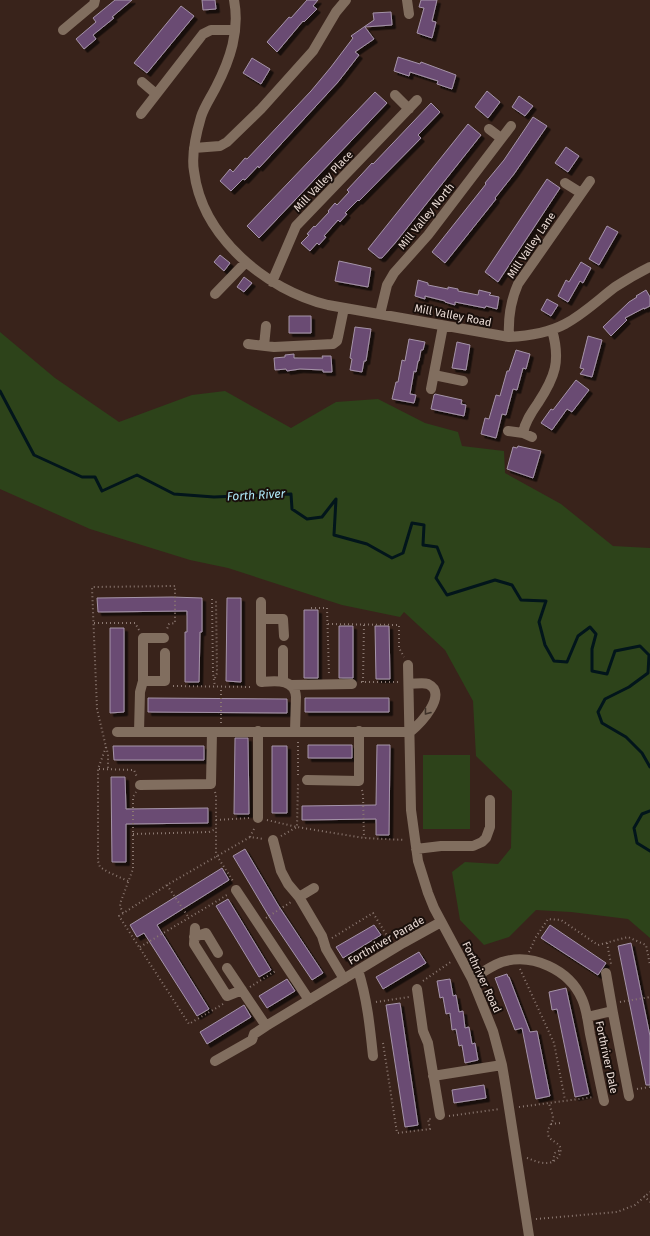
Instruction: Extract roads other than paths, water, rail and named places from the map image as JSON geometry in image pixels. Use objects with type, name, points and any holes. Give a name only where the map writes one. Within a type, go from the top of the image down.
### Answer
[{"type":"street","points":[[63,30],[94,4],[95,0]]},
{"type":"street","name":"Mill Valley Road","points":[[234,0],[235,30],[233,46],[229,59],[201,115],[194,148],[193,170],[200,197],[210,219],[226,243],[246,262],[272,282],[297,296],[344,308],[509,337],[524,336],[552,330],[565,324],[634,275],[650,267]]},
{"type":"street","points":[[194,148],[220,146],[227,142],[261,109],[313,51],[336,12],[346,0]]},
{"type":"street","points":[[407,0],[409,14]]},
{"type":"street","points":[[141,114],[203,34],[211,30],[235,30]]},
{"type":"street","points":[[142,82],[156,94]]},
{"type":"street","points":[[395,95],[409,109]]},
{"type":"street","name":"Mill Valley Place","points":[[272,282],[296,226],[417,100]]},
{"type":"street","name":"Mill Valley North","points":[[380,314],[387,285],[394,273],[428,235],[511,126]]},
{"type":"street","points":[[490,129],[501,138]]},
{"type":"street","name":"Mill Valley Lane","points":[[509,337],[510,309],[518,284],[590,181]]},
{"type":"street","points":[[566,183],[581,193]]},
{"type":"street","points":[[215,294],[246,262]]},
{"type":"street","points":[[248,344],[274,347],[333,344],[337,341],[344,308]]},
{"type":"street","points":[[264,346],[266,326]]},
{"type":"street","points":[[431,389],[443,326]]},
{"type":"street","points":[[508,431],[527,435],[524,426],[530,414],[546,391],[554,372],[556,344],[552,330]]},
{"type":"street","points":[[434,375],[464,381]]},
{"type":"street","points":[[261,602],[261,682],[329,685],[352,684]]},
{"type":"street","points":[[261,619],[283,619],[284,636]]},
{"type":"street","points":[[140,732],[140,692],[143,681],[143,638],[164,638]]},
{"type":"street","points":[[283,650],[287,683],[296,692],[295,731]]},
{"type":"street","points":[[143,681],[165,681],[165,653]]},
{"type":"street","name":"Forthriver Road","points":[[408,665],[411,810],[415,844],[428,893],[441,922],[472,979],[493,1031],[502,1065],[510,1108],[529,1236]]},
{"type":"street","points":[[117,732],[410,732],[416,727],[435,703],[436,697],[435,692],[426,684],[409,684]]},
{"type":"street","points":[[140,785],[211,784],[216,731]]},
{"type":"street","points":[[258,731],[258,818]]},
{"type":"street","points":[[307,780],[359,781],[359,731]]},
{"type":"street","points":[[415,844],[473,846],[482,842],[486,838],[490,827],[490,800]]},
{"type":"street","name":"Forthriver Parade","points":[[273,840],[281,871],[288,884],[299,897],[322,936],[326,949],[344,979]]},
{"type":"street","points":[[299,897],[314,888]]},
{"type":"street","points":[[236,890],[309,1000]]},
{"type":"street","name":"Forthriver Parade","points":[[215,1062],[252,1040],[254,1034],[266,1026],[441,922]]},
{"type":"street","points":[[218,953],[206,934],[195,933],[194,944],[227,996],[242,990]]},
{"type":"street","name":"Forthriver Dale","points":[[472,979],[502,962],[517,960],[545,964],[562,973],[576,988],[582,998],[603,1098]]},
{"type":"street","points":[[227,968],[266,1026]]},
{"type":"street","points":[[358,970],[365,994],[373,1056]]},
{"type":"street","name":"Forthriver Dale","points":[[606,973],[628,1096]]},
{"type":"street","points":[[417,993],[422,1031],[428,1043],[440,1117]]},
{"type":"street","name":"Forthriver Dale","points":[[587,1017],[608,1012],[613,1013]]},
{"type":"street","points":[[433,1076],[502,1065]]},
{"type":"waterway","name":"Forth River","points":[[0,391],[34,455],[82,477],[95,477],[102,491],[137,475],[174,494],[214,497],[291,494],[292,509],[307,519],[322,517],[336,499],[334,535],[367,544],[392,558],[403,553],[412,523],[424,525],[423,545],[437,547],[443,562],[436,578],[447,595],[495,580],[512,585],[521,600],[546,601],[539,622],[545,645],[554,661],[567,662],[578,636],[590,627],[596,634],[592,649],[592,671],[607,674],[615,651],[640,646],[649,655]]},
{"type":"waterway","name":"Forth River","points":[[649,655],[648,673],[629,687],[605,699],[598,712],[602,723],[626,737],[642,753],[650,767]]},
{"type":"waterway","name":"Forth River","points":[[650,811],[642,814],[634,828],[637,843],[650,851]]}]
